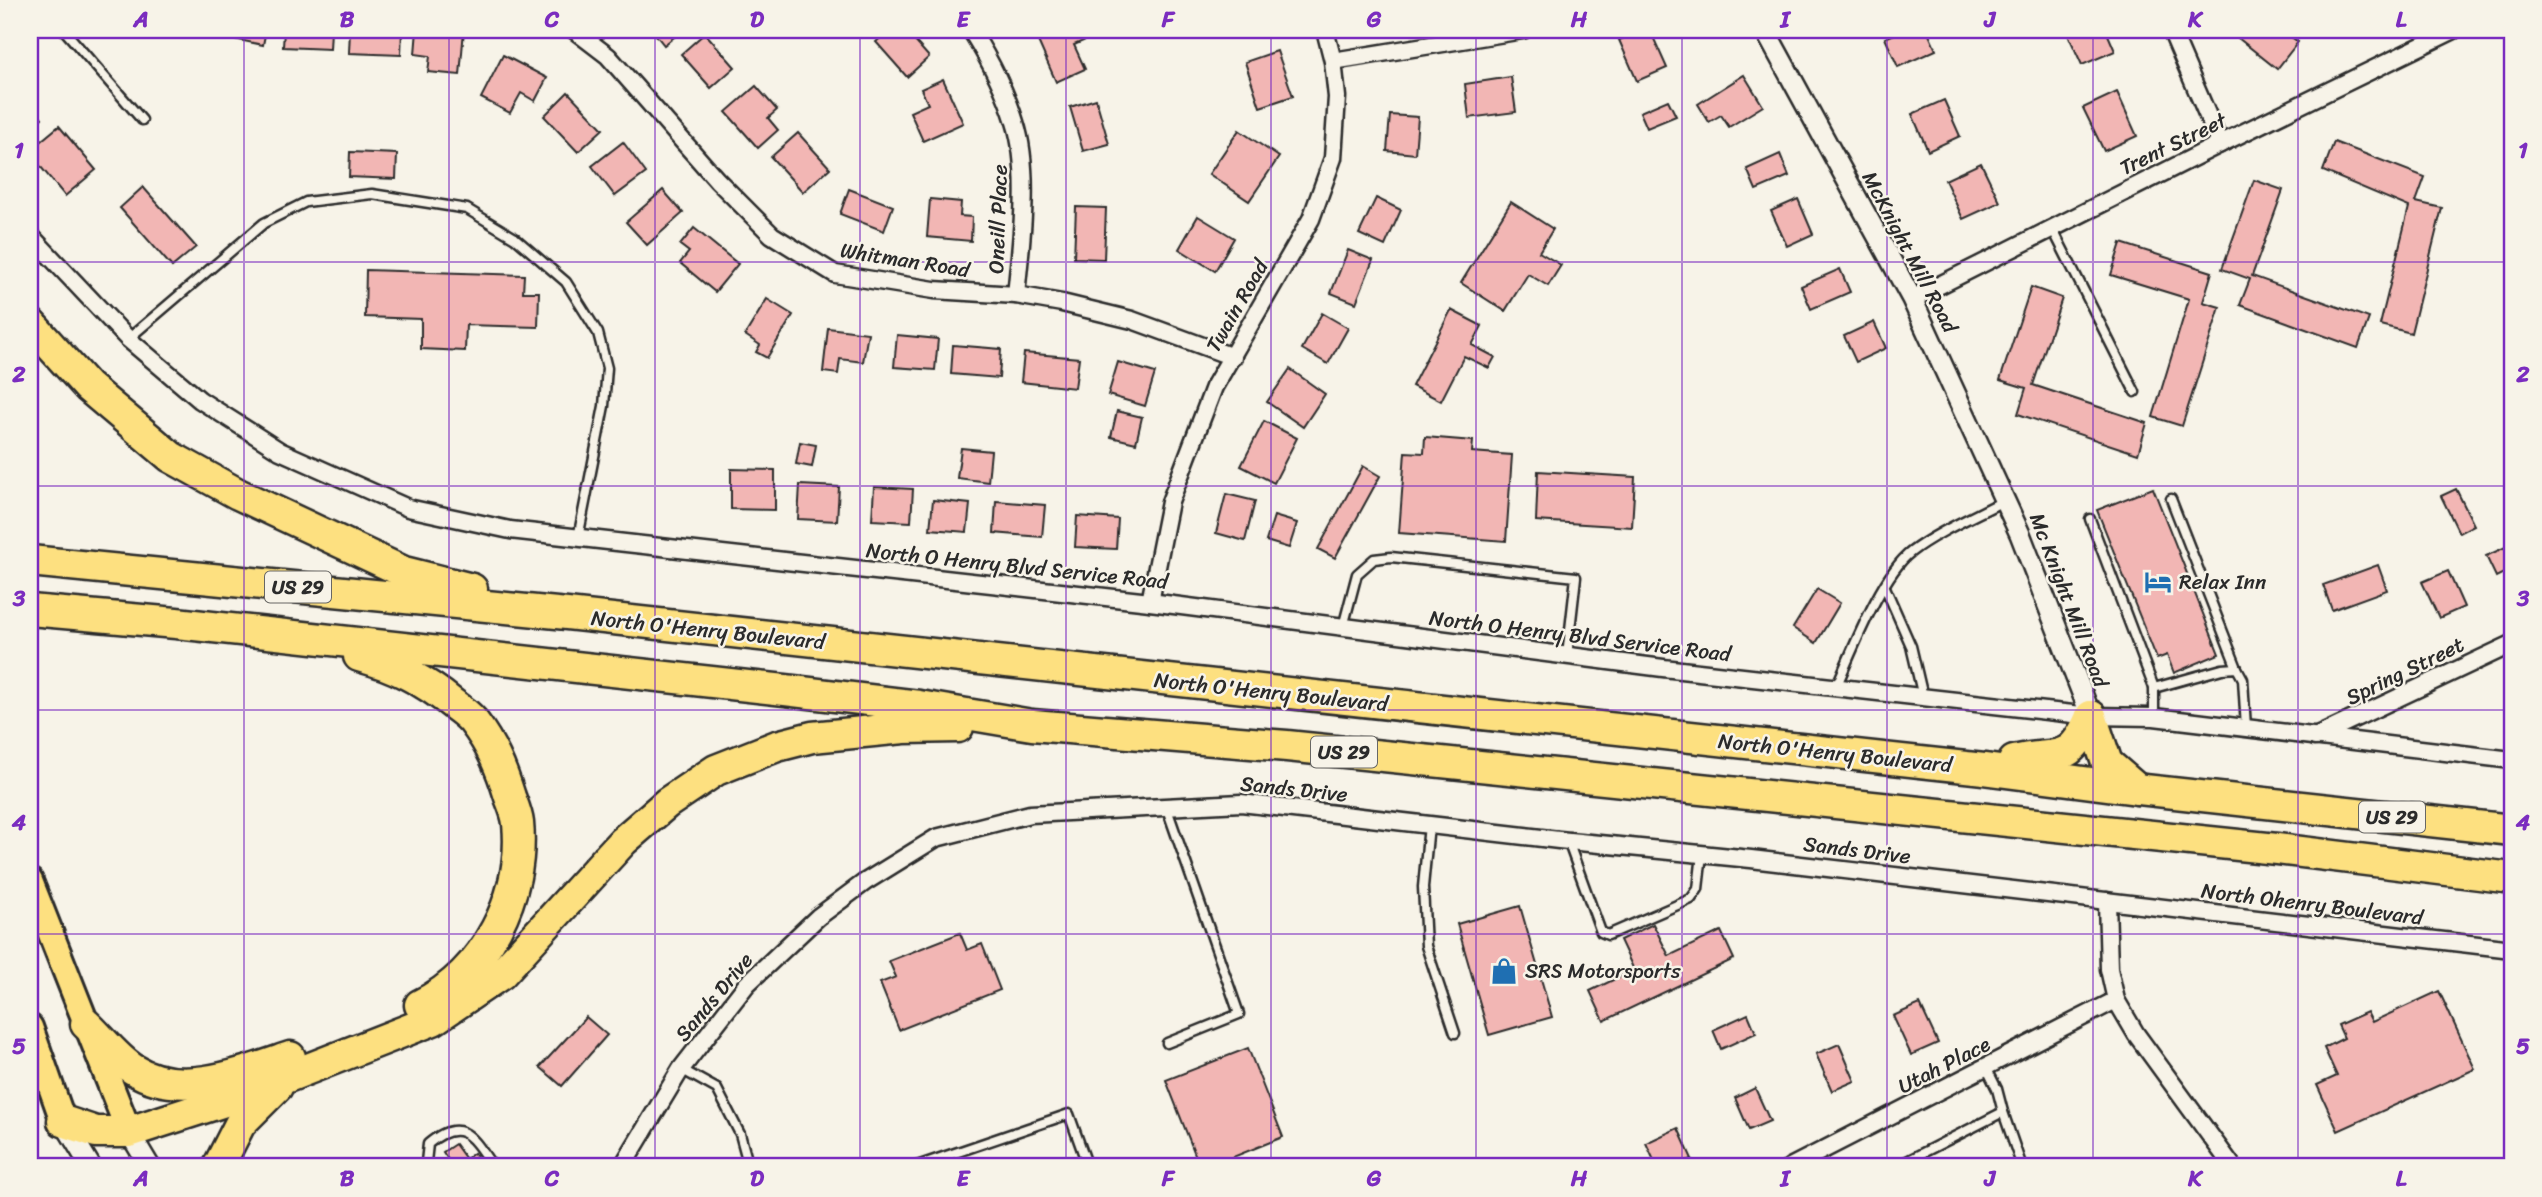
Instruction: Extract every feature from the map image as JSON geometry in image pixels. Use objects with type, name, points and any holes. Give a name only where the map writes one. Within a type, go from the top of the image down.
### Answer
[{"type":"highway","points":[[30,323],[88,387],[171,457],[238,494],[404,572],[567,614]]},
{"type":"highway","name":"North O'Henry Boulevard","points":[[30,561],[567,614],[1984,769],[2137,789],[2512,830]]},
{"type":"highway","name":"US 29","points":[[30,610],[176,623],[812,693],[919,706],[1032,725],[1301,747],[2250,846],[2512,878]]},
{"type":"highway","points":[[86,1024],[133,1069],[165,1083],[200,1083],[271,1063],[390,1020],[431,999],[473,964],[500,924],[515,883],[518,822],[500,762],[472,719],[430,685],[391,665],[351,654],[176,623]]},
{"type":"highway","points":[[1984,769],[2026,758],[2054,757],[2066,752],[2084,732],[2091,716]]},
{"type":"highway","points":[[2091,716],[2108,763],[2137,789]]},
{"type":"highway","points":[[63,1121],[96,1132],[129,1132],[234,1098],[433,1020],[501,974],[623,841],[667,803],[716,770],[777,746],[812,737],[904,728],[1032,725]]},
{"type":"highway","points":[[218,1167],[240,1124],[287,1077]]},
{"type":"main road","points":[[30,881],[129,1132]]},
{"type":"main road","points":[[30,1027],[63,1121]]},
{"type":"street","name":"Whitman Road","points":[[574,30],[608,56],[717,180],[772,235],[835,274],[934,290],[1016,295],[1132,320],[1233,357]]},
{"type":"street","name":"Oneill Place","points":[[971,30],[995,70],[1016,124],[1024,184],[1016,295]]},
{"type":"street","name":"Twain Road","points":[[1150,602],[1170,502],[1214,387],[1311,219],[1333,158],[1337,97],[1333,61],[1325,30]]},
{"type":"street","points":[[1333,61],[1523,30]]},
{"type":"street","name":"McKnight Mill Road","points":[[1765,30],[1912,299],[2005,500]]},
{"type":"street","points":[[2171,30],[2220,144]]},
{"type":"street","name":"Trent Street","points":[[1912,299],[2454,30]]},
{"type":"street","name":"North O Henry Blvd Service Road","points":[[30,235],[128,340],[200,400],[280,451],[408,508],[510,530],[1150,602],[1567,656],[2091,716]]},
{"type":"street","name":"Mc Knight Mill Road","points":[[2005,500],[2091,716]]},
{"type":"street","name":"Spring Street","points":[[2315,737],[2512,644]]},
{"type":"street","points":[[2091,716],[2154,718],[2512,760]]},
{"type":"street","name":"Sands Drive","points":[[622,1167],[681,1069],[747,984],[818,917],[865,882],[936,838],[1030,814],[1241,803],[2107,901]]},
{"type":"street","points":[[2107,901],[2109,969],[2116,999],[2136,1034],[2233,1167]]},
{"type":"street","name":"North Ohenry Boulevard","points":[[2107,901],[2512,949]]},
{"type":"street","name":"Utah Place","points":[[1790,1167],[2116,999]]},
{"type":"street","points":[[63,1121],[91,1167]]},
{"type":"street","points":[[129,1132],[150,1167]]},
{"type":"lane","points":[[64,30],[142,121]]},
{"type":"lane","points":[[128,340],[264,223],[306,202],[372,194],[467,209],[515,237],[566,282],[598,333],[607,368],[604,407],[578,538]]},
{"type":"lane","points":[[2052,228],[2135,391]]},
{"type":"lane","points":[[2171,499],[2243,679],[2246,730]]},
{"type":"lane","points":[[1836,688],[1868,617],[1895,569],[1910,552],[2005,500]]},
{"type":"lane","points":[[2090,519],[2154,688],[2154,718]]},
{"type":"lane","points":[[1343,627],[1357,573],[1374,559],[1391,557],[1576,577],[1567,656]]},
{"type":"lane","points":[[1885,587],[1910,646],[1923,697]]},
{"type":"lane","points":[[2154,688],[2222,668],[2237,668]]},
{"type":"lane","points":[[1166,806],[1239,1014],[1167,1043]]},
{"type":"lane","points":[[1429,825],[1423,887],[1426,946],[1455,1033]]},
{"type":"lane","points":[[1568,841],[1601,932],[1608,936],[1691,899],[1698,889],[1702,854]]},
{"type":"lane","points":[[1986,1067],[1997,1089],[2022,1167]]},
{"type":"lane","points":[[681,1069],[717,1088],[740,1134],[749,1167]]},
{"type":"lane","points":[[1895,1167],[2003,1112]]},
{"type":"lane","points":[[914,1167],[1069,1114],[1088,1167]]},
{"type":"lane","points":[[430,1167],[426,1162],[428,1144],[437,1137],[457,1130],[469,1135],[493,1167]]},
{"type":"building","points":[[216,30],[266,30],[263,45],[215,35]]},
{"type":"building","points":[[284,30],[331,30],[330,49],[283,47]]},
{"type":"building","points":[[350,30],[402,30],[401,55],[349,53]]},
{"type":"building","points":[[417,30],[464,30],[460,75],[428,72],[430,56],[415,54]]},
{"type":"building","points":[[652,30],[683,30],[664,45]]},
{"type":"building","points":[[889,30],[905,30],[929,57],[907,77],[876,42]]},
{"type":"building","points":[[1064,30],[1086,30],[1090,38],[1074,45],[1085,69],[1056,82],[1038,41]]},
{"type":"building","points":[[1643,30],[1650,30],[1667,68],[1637,81],[1619,40]]},
{"type":"building","points":[[1904,30],[1927,30],[1936,50],[1898,67],[1885,38]]},
{"type":"building","points":[[2066,30],[2106,30],[2115,51],[2082,65]]},
{"type":"building","points":[[2228,30],[2282,30],[2298,42],[2277,69]]},
{"type":"building","points":[[705,33],[735,67],[711,88],[681,54]]},
{"type":"building","points":[[1277,51],[1293,96],[1260,107],[1245,62]]},
{"type":"building","points":[[503,55],[547,78],[535,101],[521,93],[510,113],[481,98]]},
{"type":"building","points":[[1744,75],[1763,106],[1729,127],[1721,115],[1709,122],[1698,104]]},
{"type":"building","points":[[1511,77],[1516,112],[1469,118],[1465,84]]},
{"type":"building","points":[[943,79],[963,123],[923,141],[910,112],[928,104],[921,89]]},
{"type":"building","points":[[756,86],[777,110],[768,118],[778,130],[758,148],[726,112]]},
{"type":"building","points":[[568,92],[603,129],[578,152],[544,116]]},
{"type":"building","points":[[2117,92],[2137,136],[2104,151],[2083,108]]},
{"type":"building","points":[[1096,99],[1109,144],[1083,151],[1070,107]]},
{"type":"building","points":[[1668,100],[1676,116],[1647,128],[1640,112]]},
{"type":"building","points":[[1944,100],[1960,136],[1928,151],[1912,114]]},
{"type":"building","points":[[30,103],[42,118],[30,129]]},
{"type":"building","points":[[1390,115],[1418,117],[1415,154],[1387,151]]},
{"type":"building","points":[[59,126],[96,170],[65,196],[30,154],[30,150]]},
{"type":"building","points":[[1239,130],[1279,157],[1249,201],[1209,174]]},
{"type":"building","points":[[798,133],[830,168],[803,192],[771,157]]},
{"type":"building","points":[[623,142],[646,173],[615,196],[592,166]]},
{"type":"building","points":[[2334,142],[2425,177],[2416,202],[2442,208],[2411,333],[2380,325],[2409,207],[2323,171]]},
{"type":"building","points":[[350,152],[397,154],[396,179],[349,177]]},
{"type":"building","points":[[1780,154],[1789,176],[1756,190],[1747,169]]},
{"type":"building","points":[[1981,163],[2000,202],[1963,219],[1945,180]]},
{"type":"building","points":[[2254,180],[2283,190],[2252,276],[2369,318],[2358,348],[2240,305],[2250,279],[2222,269]]},
{"type":"building","points":[[143,187],[196,247],[172,267],[120,208]]},
{"type":"building","points":[[849,189],[893,206],[884,231],[840,214]]},
{"type":"building","points":[[663,190],[683,213],[647,245],[626,222]]},
{"type":"building","points":[[1376,198],[1401,210],[1385,246],[1359,234]]},
{"type":"building","points":[[930,199],[961,202],[960,216],[972,217],[971,241],[927,237]]},
{"type":"building","points":[[1798,199],[1813,234],[1787,246],[1771,211]]},
{"type":"building","points":[[1511,202],[1553,229],[1539,252],[1561,265],[1548,286],[1528,274],[1505,311],[1461,283]]},
{"type":"building","points":[[1076,207],[1106,208],[1104,259],[1074,258]]},
{"type":"building","points":[[1198,216],[1234,238],[1215,271],[1179,249]]},
{"type":"building","points":[[694,228],[738,264],[715,292],[680,263],[689,252],[680,245]]},
{"type":"building","points":[[2121,243],[2212,272],[2203,302],[2220,307],[2182,426],[2153,417],[2189,299],[2111,275]]},
{"type":"building","points":[[1348,250],[1373,260],[1356,303],[1331,293]]},
{"type":"building","points":[[1840,269],[1850,292],[1811,309],[1801,286]]},
{"type":"building","points":[[366,270],[524,275],[523,292],[539,292],[538,327],[466,325],[465,351],[421,349],[421,319],[365,317]]},
{"type":"building","points":[[2031,287],[2062,298],[2033,385],[2147,423],[2138,454],[2018,414],[2026,388],[2000,380]]},
{"type":"building","points":[[767,299],[793,315],[767,358],[756,352],[760,345],[745,335]]},
{"type":"building","points":[[1451,310],[1482,326],[1472,345],[1495,357],[1489,368],[1464,356],[1441,401],[1412,386]]},
{"type":"building","points":[[1322,313],[1348,328],[1328,364],[1302,349]]},
{"type":"building","points":[[1874,322],[1886,348],[1856,362],[1844,336]]},
{"type":"building","points":[[828,328],[868,333],[863,362],[840,359],[838,374],[823,372]]},
{"type":"building","points":[[897,335],[938,339],[935,370],[894,367]]},
{"type":"building","points":[[953,345],[1001,349],[999,378],[951,374]]},
{"type":"building","points":[[1024,353],[1079,358],[1075,388],[1021,382]]},
{"type":"building","points":[[1118,362],[1155,373],[1145,406],[1108,395]]},
{"type":"building","points":[[1290,369],[1325,394],[1303,427],[1267,402]]},
{"type":"building","points":[[1117,411],[1142,417],[1136,443],[1111,437]]},
{"type":"building","points":[[1264,421],[1297,438],[1274,483],[1241,466]]},
{"type":"building","points":[[1425,437],[1473,441],[1472,452],[1512,455],[1506,541],[1399,533],[1405,452],[1424,453]]},
{"type":"building","points":[[800,442],[816,445],[812,467],[796,464]]},
{"type":"building","points":[[961,448],[991,451],[988,482],[957,478]]},
{"type":"building","points":[[1363,466],[1380,476],[1335,558],[1318,549]]},
{"type":"building","points":[[731,469],[775,470],[775,510],[731,509]]},
{"type":"building","points":[[1538,471],[1635,477],[1632,527],[1536,521]]},
{"type":"building","points":[[800,485],[839,487],[837,521],[798,519]]},
{"type":"building","points":[[874,487],[913,489],[911,522],[872,520]]},
{"type":"building","name":"Relax Inn","points":[[2153,488],[2219,654],[2174,673],[2167,655],[2157,659],[2097,510]]},
{"type":"building","points":[[2456,489],[2474,525],[2459,533],[2441,496]]},
{"type":"building","points":[[1226,494],[1255,501],[1245,541],[1216,533]]},
{"type":"building","points":[[933,500],[970,504],[967,532],[930,529]]},
{"type":"building","points":[[996,501],[1045,505],[1042,537],[994,533]]},
{"type":"building","points":[[1077,516],[1118,519],[1116,549],[1075,547]]},
{"type":"building","points":[[1274,516],[1297,523],[1289,548],[1266,541]]},
{"type":"building","points":[[2512,544],[2512,569],[2496,577],[2486,556]]},
{"type":"building","points":[[2378,565],[2387,590],[2332,610],[2323,585]]},
{"type":"building","points":[[2448,571],[2464,607],[2439,618],[2422,582]]},
{"type":"building","points":[[1817,589],[1840,603],[1816,643],[1793,628]]},
{"type":"building","name":"SRS Motorsports","points":[[1520,906],[1552,1017],[1489,1035],[1457,924]]},
{"type":"building","points":[[1653,924],[1669,956],[1721,931],[1734,959],[1604,1021],[1590,991],[1634,970],[1620,940]]},
{"type":"building","points":[[960,933],[967,950],[982,944],[1000,990],[899,1030],[880,983],[896,977],[889,961]]},
{"type":"building","points":[[2439,991],[2475,1069],[2338,1131],[2317,1085],[2337,1076],[2324,1048],[2344,1038],[2338,1025],[2367,1012],[2372,1022]]},
{"type":"building","points":[[1920,1004],[1938,1043],[1911,1055],[1893,1016]]},
{"type":"building","points":[[1748,1014],[1756,1033],[1721,1049],[1713,1030]]},
{"type":"building","points":[[586,1017],[607,1035],[562,1086],[540,1067]]},
{"type":"building","points":[[1839,1044],[1855,1081],[1832,1091],[1816,1054]]},
{"type":"building","points":[[1248,1048],[1283,1137],[1223,1161],[1225,1167],[1200,1167],[1166,1080]]},
{"type":"building","points":[[1755,1088],[1770,1121],[1749,1130],[1735,1098]]},
{"type":"building","points":[[1678,1128],[1692,1159],[1674,1167],[1657,1167],[1646,1143]]},
{"type":"building","points":[[455,1144],[466,1159],[474,1153],[484,1167],[453,1167],[443,1152]]},
{"type":"place","name":"Relax Inn","points":[[2158,582]]},
{"type":"place","name":"SRS Motorsports","points":[[1504,971]]}]
